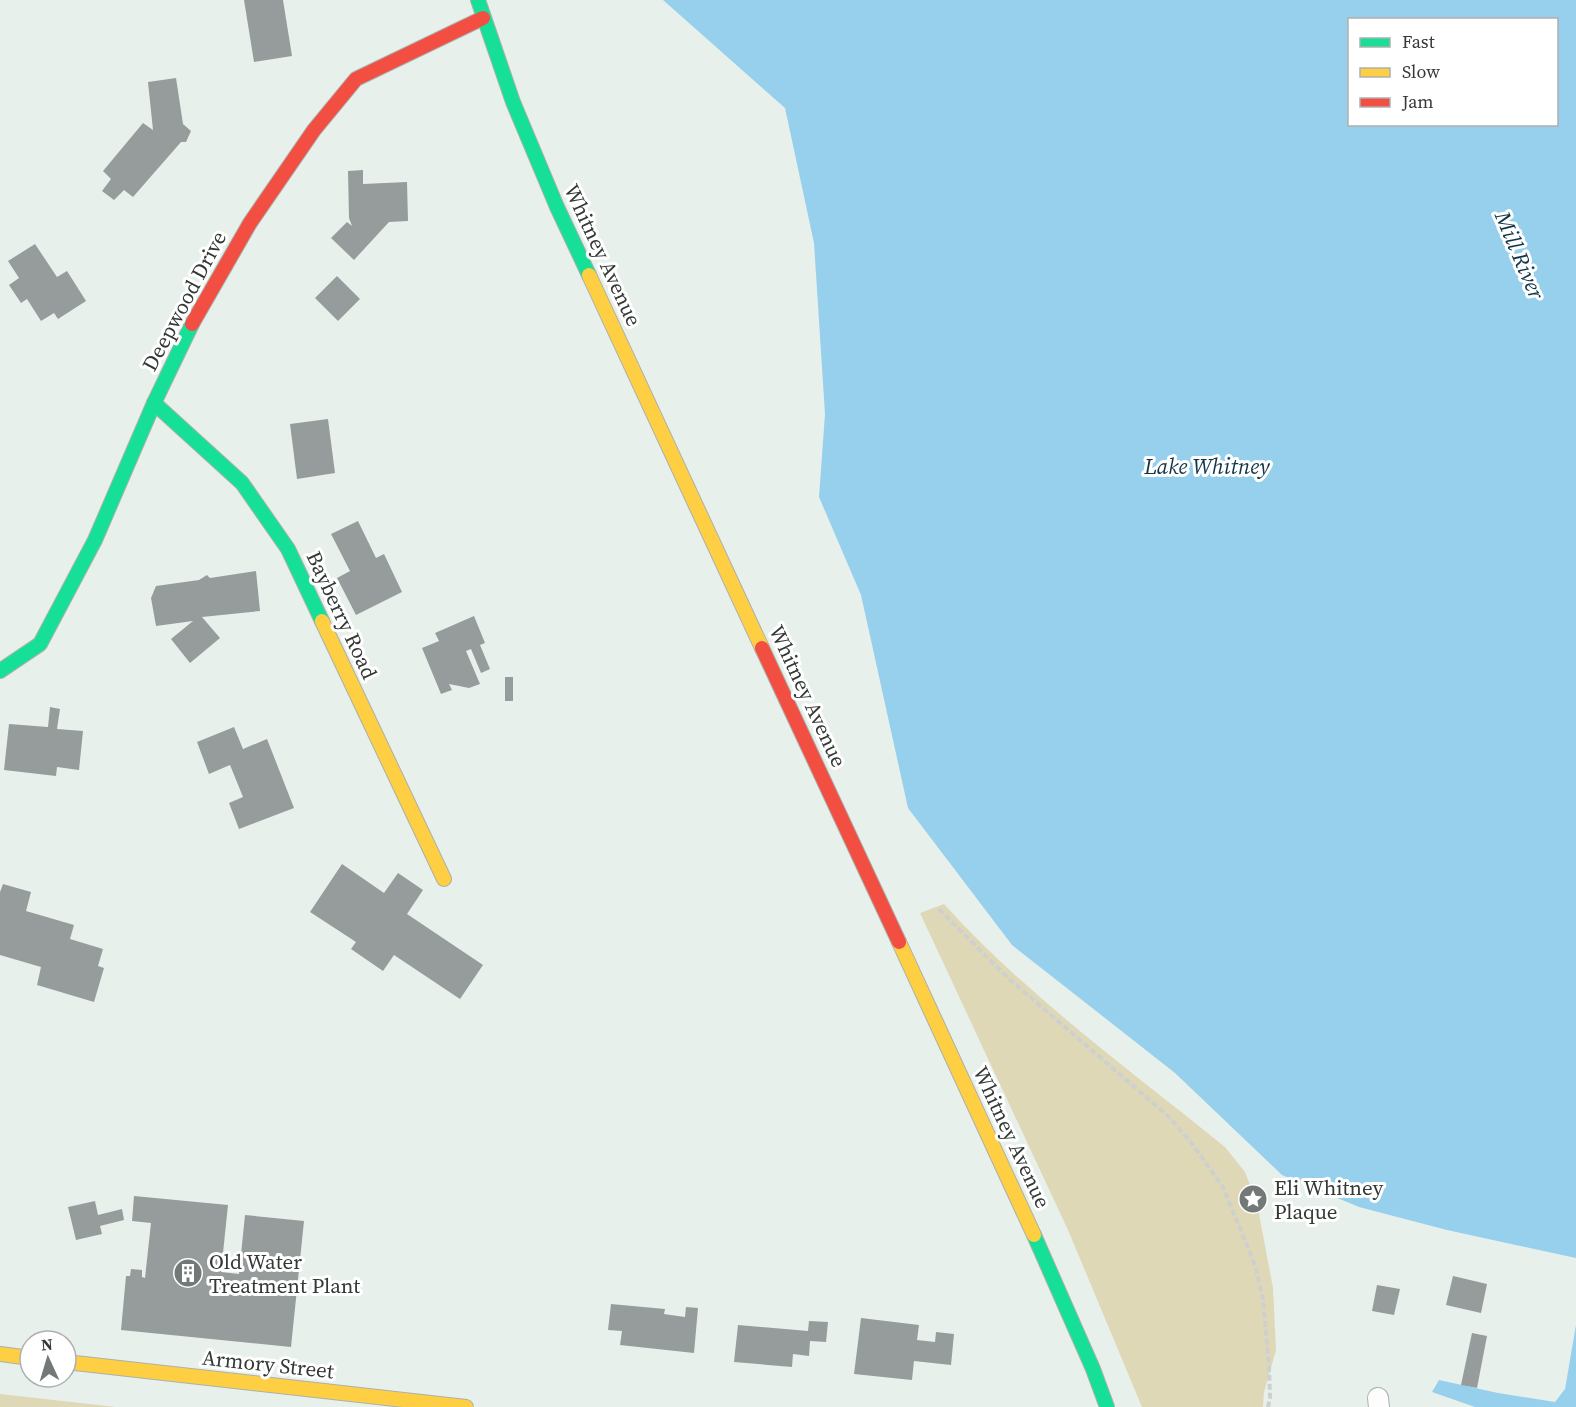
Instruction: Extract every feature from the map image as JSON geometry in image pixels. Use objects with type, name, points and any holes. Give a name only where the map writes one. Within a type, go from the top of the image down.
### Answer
[{"type":"main road","name":"Whitney Avenue","points":[[478,0],[513,102],[557,207],[1006,1172],[1093,1369],[1107,1407]]},
{"type":"main road","name":"Deepwood Drive","points":[[0,670],[40,644],[95,540],[154,403],[197,315],[250,223],[314,130],[356,79],[483,18]]},
{"type":"main road","name":"Bayberry Road","points":[[154,403],[242,483],[288,549],[444,879]]},
{"type":"main road","points":[[0,1354],[18,1356]]},
{"type":"main road","name":"Armory Street","points":[[78,1363],[461,1407]]},
{"type":"path","points":[[939,909],[1007,977],[1167,1115],[1190,1141],[1223,1187],[1255,1265],[1263,1299],[1269,1366],[1268,1407]]},
{"type":"shaded area","points":[[944,904],[1009,970],[1225,1147],[1245,1172],[1257,1203],[1273,1288],[1276,1350],[1264,1392],[1263,1407],[1142,1407],[1068,1230],[920,913]]},
{"type":"shaded area","points":[[0,1394],[116,1407],[0,1407]]},
{"type":"water","name":"Lake Whitney","points":[[663,0],[1576,0],[1576,1258],[1447,1230],[1359,1207],[1282,1175],[1175,1073],[1012,945],[908,808],[861,595],[819,497],[825,414],[814,243],[785,108]]},
{"type":"water","points":[[1576,1325],[1576,1407],[1475,1407],[1432,1392],[1439,1380],[1555,1402],[1565,1389]]},
{"type":"building","points":[[244,0],[283,0],[292,56],[254,62]]},
{"type":"building","points":[[176,78],[183,124],[191,131],[186,142],[181,142],[133,197],[124,190],[114,200],[102,191],[111,179],[103,171],[143,123],[153,130],[148,82]]},
{"type":"building","points":[[363,170],[363,184],[407,182],[408,221],[389,222],[354,260],[331,238],[347,222],[352,226],[349,218],[348,171]]},
{"type":"building","points":[[35,244],[57,277],[67,271],[86,301],[58,319],[54,313],[41,321],[27,299],[21,303],[9,285],[19,278],[8,261]]},
{"type":"building","points":[[337,276],[360,299],[338,321],[315,298]]},
{"type":"building","points":[[328,419],[335,473],[297,479],[290,424]]},
{"type":"building","points":[[358,521],[376,558],[384,554],[402,592],[356,615],[337,578],[350,571],[331,534]]},
{"type":"building","points":[[256,571],[260,611],[202,617],[220,638],[190,663],[171,639],[193,621],[156,626],[151,598],[156,586],[199,580],[207,575],[210,578]]},
{"type":"building","points":[[474,616],[485,643],[480,645],[490,669],[481,673],[471,649],[466,651],[480,684],[469,688],[449,684],[452,690],[441,694],[422,648],[439,641],[435,633]]},
{"type":"building","points":[[505,677],[513,677],[513,701],[505,701]]},
{"type":"building","points":[[50,707],[60,709],[57,729],[83,731],[79,770],[57,767],[56,776],[4,770],[9,724],[48,727]]},
{"type":"building","points":[[234,727],[243,749],[267,739],[294,808],[239,829],[229,803],[243,797],[230,765],[209,774],[197,742]]},
{"type":"building","points":[[342,864],[384,893],[398,873],[423,890],[407,914],[483,965],[460,999],[394,955],[383,971],[351,949],[356,942],[310,912]]},
{"type":"building","points":[[3,884],[31,892],[26,911],[74,925],[70,939],[103,949],[98,966],[104,968],[94,1002],[37,985],[41,967],[0,955],[0,892]]},
{"type":"building","name":"Old Water Treatment Plant","points":[[134,1196],[228,1205],[221,1272],[239,1274],[245,1215],[304,1221],[291,1347],[121,1330],[126,1276],[130,1276],[131,1269],[142,1270],[142,1277],[145,1278],[151,1223],[132,1221]]},
{"type":"building","points":[[95,1201],[98,1215],[122,1209],[124,1220],[100,1226],[102,1234],[76,1240],[68,1207]]},
{"type":"building","points":[[1453,1276],[1487,1284],[1481,1313],[1446,1305]]},
{"type":"building","points":[[1377,1285],[1400,1289],[1394,1315],[1372,1311]]},
{"type":"building","points":[[611,1304],[665,1309],[664,1314],[685,1317],[686,1307],[698,1308],[694,1353],[620,1345],[622,1331],[608,1330]]},
{"type":"building","points":[[861,1318],[919,1325],[917,1340],[935,1342],[936,1332],[954,1334],[951,1365],[914,1361],[912,1380],[854,1374]]},
{"type":"building","points":[[809,1321],[828,1322],[826,1342],[810,1341],[809,1356],[793,1354],[792,1367],[734,1362],[738,1325],[808,1331]]},
{"type":"building","points":[[1472,1333],[1487,1336],[1477,1388],[1461,1385]]},
{"type":"traffic: fast","points":[[478,0],[513,102],[557,207],[589,275]]},
{"type":"traffic: fast","points":[[0,671],[40,644],[95,540],[154,403],[192,324]]},
{"type":"traffic: fast","points":[[154,403],[242,483],[288,549],[322,621]]},
{"type":"traffic: fast","points":[[1034,1235],[1093,1369],[1107,1407]]},
{"type":"traffic: slow","points":[[589,275],[762,648]]},
{"type":"traffic: slow","points":[[322,621],[444,879]]},
{"type":"traffic: slow","points":[[899,942],[1034,1235]]},
{"type":"traffic: slow","points":[[0,1354],[18,1356]]},
{"type":"traffic: slow","points":[[78,1363],[466,1407]]},
{"type":"traffic: jam","points":[[192,324],[250,223],[314,130],[356,79],[483,18]]},
{"type":"traffic: jam","points":[[762,648],[899,942]]},
{"type":"place","name":"Eli Whitney Plaque","points":[[1253,1199]]},
{"type":"place","name":"Old Water Treatment Plant","points":[[188,1273]]},
{"type":"water label","name":"Mill River","points":[[1520,255]]}]
